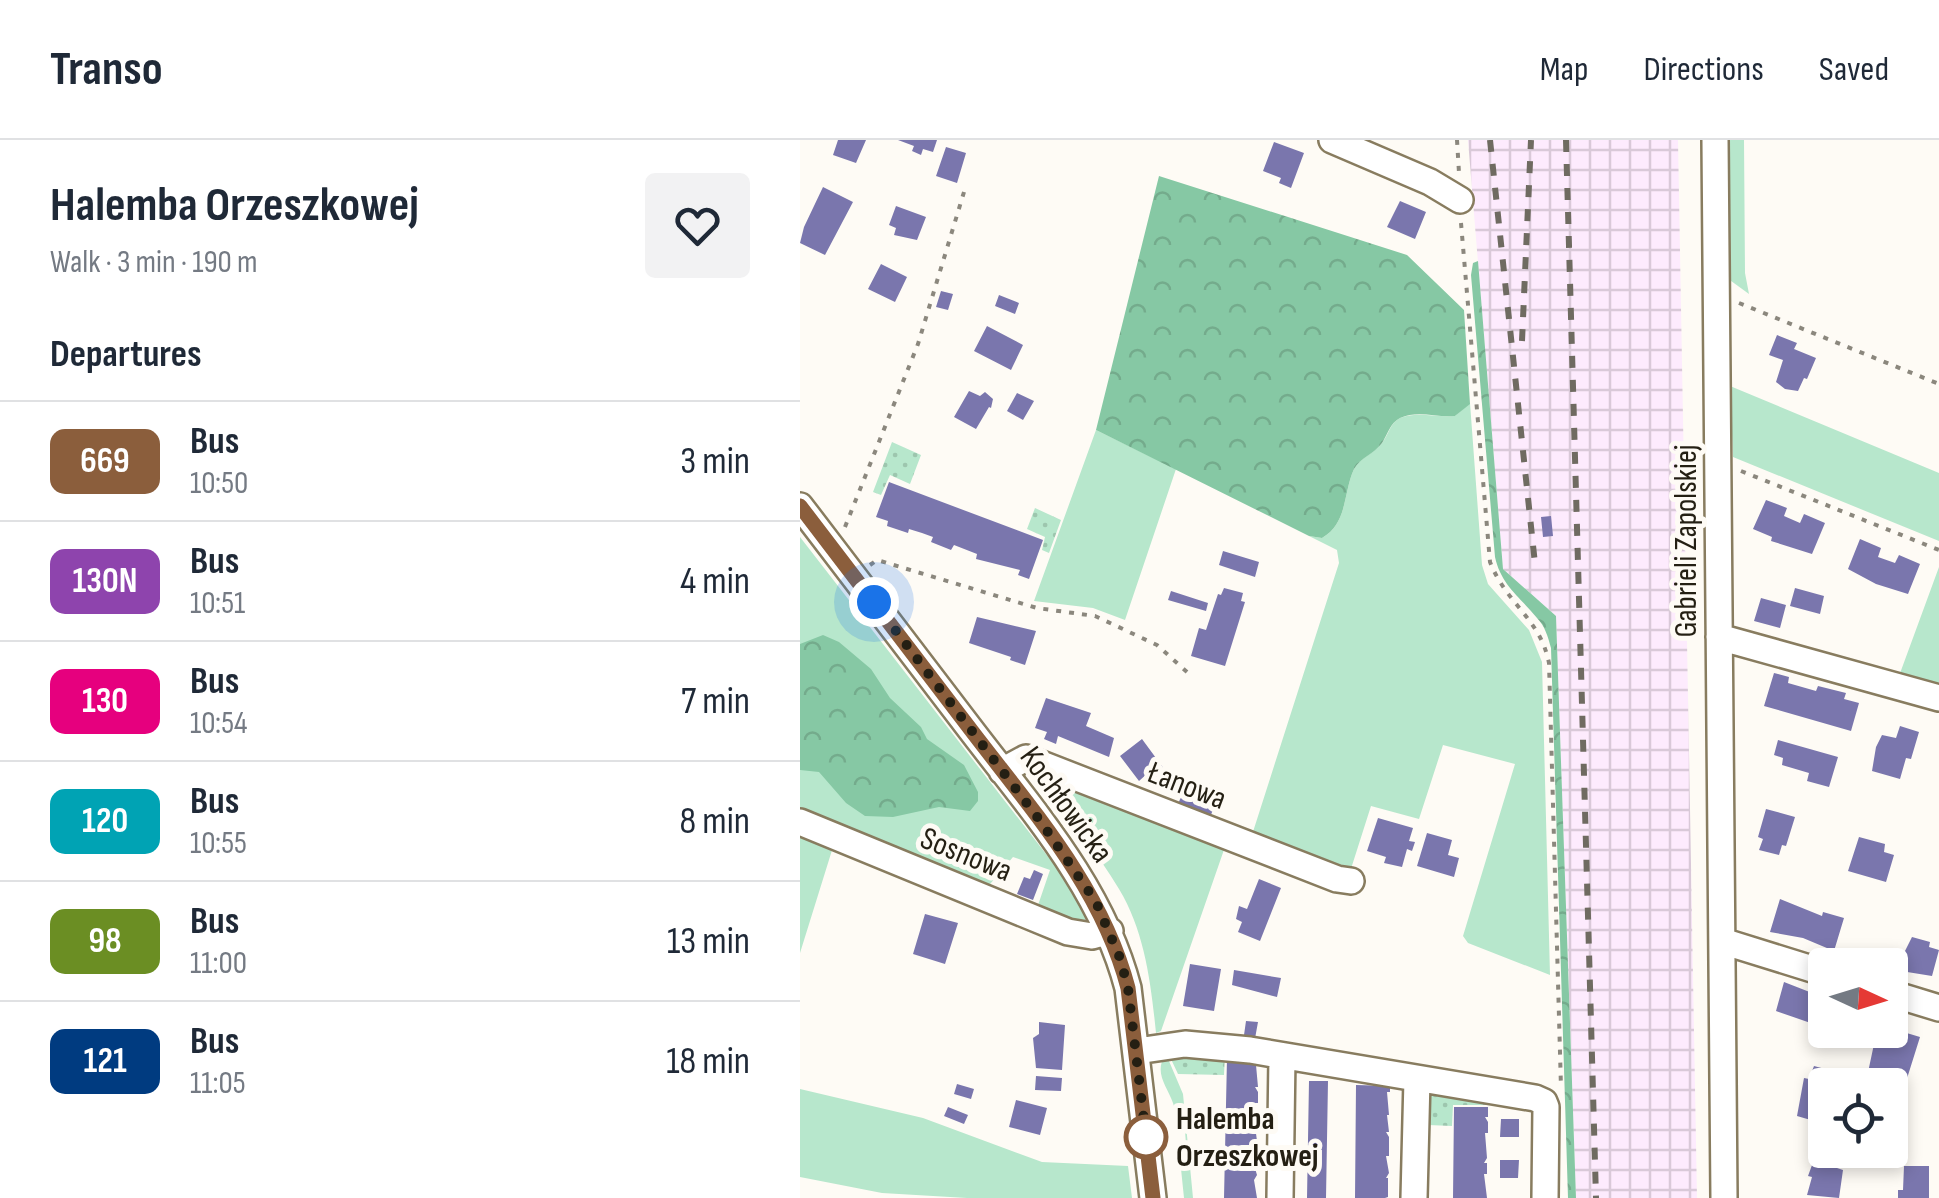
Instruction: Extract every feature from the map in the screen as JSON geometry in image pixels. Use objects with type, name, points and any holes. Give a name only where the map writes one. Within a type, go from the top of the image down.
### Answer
[{"type":"street","points":[[1332,140],[1430,182],[1460,200]]},
{"type":"street","name":"Gabrieli Zapolskiej","points":[[1715,140],[1724,1198]]},
{"type":"street","name":"Kochłowicka","points":[[800,506],[1002,771],[1096,902],[1128,988],[1153,1198]]},
{"type":"street","points":[[1720,637],[1939,698]]},
{"type":"street","name":"Łanowa","points":[[1002,771],[1026,758],[1337,879],[1351,881]]},
{"type":"street","name":"Sosnowa","points":[[800,822],[1068,932],[1092,936],[1110,932]]},
{"type":"street","points":[[1722,941],[1808,967]]},
{"type":"street","points":[[1908,999],[1939,1008]]},
{"type":"street","points":[[1137,1051],[1186,1044],[1282,1056],[1544,1102],[1545,1198]]},
{"type":"street","points":[[1280,1198],[1282,1056]]},
{"type":"street","points":[[1414,1198],[1417,1078]]},
{"type":"path","points":[[1457,140],[1490,562],[1504,592],[1536,627],[1545,645],[1550,673],[1562,1090]]},
{"type":"path","points":[[833,548],[850,520],[918,344],[964,192]]},
{"type":"path","points":[[1716,294],[1939,384]]},
{"type":"path","points":[[1718,462],[1939,550]]},
{"type":"path","points":[[854,576],[877,560],[1037,608],[1095,616],[1157,645],[1187,672]]},
{"type":"shaded area","points":[[1468,140],[1678,140],[1697,1198],[1576,1198],[1556,616],[1503,569]]},
{"type":"green space","points":[[1726,140],[1744,140],[1745,273],[1749,294],[1727,278]]},
{"type":"green space","points":[[1159,176],[1407,255],[1464,310],[1470,404],[1455,416],[1414,415],[1397,420],[1379,447],[1354,469],[1341,516],[1322,538],[1309,536],[1096,430]]},
{"type":"green space","points":[[1478,261],[1503,569],[1556,616],[1576,1198],[1568,1198],[1551,648],[1542,625],[1506,583],[1495,557],[1471,275],[1473,263]]},
{"type":"green space","points":[[1730,386],[1939,473],[1939,541],[1733,457]]},
{"type":"green space","points":[[1470,403],[1482,565],[1488,584],[1529,630],[1542,662],[1550,975],[1468,943],[1463,936],[1515,764],[1443,745],[1419,819],[1371,806],[1349,875],[1251,838],[1339,563],[1337,550],[1309,536],[1322,538],[1330,532],[1344,507],[1354,469],[1379,447],[1397,420],[1413,415],[1455,416]]},
{"type":"green space","points":[[1096,430],[1176,469],[1125,620],[1093,608],[1034,601]]},
{"type":"green space","points":[[892,442],[921,455],[910,484],[890,475],[881,495],[873,492]]},
{"type":"green space","points":[[1035,508],[1061,520],[1049,553],[1042,550],[1045,537],[1027,529]]},
{"type":"green space","points":[[800,537],[1084,903],[1088,912],[1085,920],[1079,923],[1036,911],[1050,870],[1013,857],[985,890],[800,810]]},
{"type":"green space","points":[[1939,567],[1939,687],[1899,676]]},
{"type":"green space","points":[[823,635],[839,642],[871,669],[890,698],[921,727],[927,739],[964,765],[978,792],[978,801],[970,811],[939,807],[893,817],[865,816],[846,803],[819,772],[800,770],[800,644]]},
{"type":"green space","points":[[1056,777],[1226,844],[1161,1031],[1156,1033],[1149,977],[1128,906],[1093,850],[1045,787],[1042,778]]},
{"type":"green space","points":[[800,831],[833,847],[800,953]]},
{"type":"green space","points":[[1166,1054],[1183,1094],[1193,1198],[1184,1198],[1180,1159],[1187,1157],[1185,1131],[1177,1130],[1174,1106],[1162,1079]]},
{"type":"green space","points":[[1225,1054],[1224,1075],[1178,1074],[1170,1057]]},
{"type":"green space","points":[[800,1089],[923,1118],[1042,1162],[1128,1166],[1132,1198],[967,1198],[882,1193],[800,1177]]},
{"type":"green space","points":[[1428,1093],[1486,1098],[1486,1105],[1453,1105],[1452,1126],[1428,1125]]},
{"type":"building","points":[[838,140],[866,140],[856,163],[833,155]]},
{"type":"building","points":[[898,140],[937,140],[933,152],[923,149],[921,155],[912,151],[914,146]]},
{"type":"building","points":[[1274,142],[1304,153],[1291,188],[1279,183],[1281,178],[1263,171]]},
{"type":"building","points":[[946,147],[966,153],[957,183],[936,176]]},
{"type":"building","points":[[823,187],[853,202],[825,255],[800,243]]},
{"type":"building","points":[[1400,201],[1426,212],[1415,239],[1387,227]]},
{"type":"building","points":[[896,206],[926,217],[917,240],[894,235],[896,228],[889,225]]},
{"type":"building","points":[[881,264],[907,277],[895,302],[868,289]]},
{"type":"building","points":[[941,291],[953,294],[948,310],[936,307]]},
{"type":"building","points":[[999,295],[1019,303],[1015,314],[995,306]]},
{"type":"building","points":[[987,326],[1023,345],[1011,370],[974,351]]},
{"type":"building","points":[[1777,335],[1797,343],[1794,349],[1816,358],[1798,391],[1785,389],[1776,382],[1783,360],[1769,355]]},
{"type":"building","points":[[969,391],[980,396],[985,392],[993,399],[976,429],[954,417]]},
{"type":"building","points":[[1017,393],[1034,401],[1023,420],[1007,411]]},
{"type":"building","points":[[889,482],[1043,540],[1029,579],[1018,575],[1020,570],[976,559],[977,554],[954,545],[951,550],[931,542],[933,537],[887,526],[888,521],[876,517]]},
{"type":"building","points":[[1766,500],[1787,508],[1784,516],[1800,523],[1804,514],[1825,523],[1812,554],[1771,541],[1772,537],[1753,529]]},
{"type":"building","points":[[1551,516],[1553,536],[1543,537],[1541,517]]},
{"type":"building","points":[[1860,539],[1881,548],[1878,557],[1895,563],[1899,555],[1920,564],[1908,594],[1876,584],[1848,569]]},
{"type":"building","points":[[1223,551],[1259,562],[1255,577],[1219,565]]},
{"type":"building","points":[[1224,588],[1243,593],[1241,601],[1245,602],[1225,666],[1191,656],[1199,628],[1206,630],[1218,594]]},
{"type":"building","points":[[1795,588],[1824,596],[1820,614],[1790,606]]},
{"type":"building","points":[[1171,591],[1208,603],[1206,611],[1168,600]]},
{"type":"building","points":[[1761,598],[1786,605],[1780,628],[1754,621]]},
{"type":"building","points":[[977,617],[1036,631],[1025,665],[969,643]]},
{"type":"building","points":[[1774,673],[1789,677],[1788,683],[1816,691],[1818,686],[1846,693],[1844,699],[1859,703],[1851,731],[1764,706]]},
{"type":"building","points":[[1046,698],[1091,713],[1086,726],[1114,738],[1109,757],[1058,736],[1056,744],[1044,739],[1047,732],[1035,728]]},
{"type":"building","points":[[1900,726],[1919,732],[1900,779],[1872,771],[1882,735],[1896,738]]},
{"type":"building","points":[[1142,739],[1167,773],[1155,781],[1148,773],[1139,781],[1120,756]]},
{"type":"building","points":[[1778,740],[1838,757],[1829,787],[1807,781],[1809,773],[1782,765],[1783,758],[1774,755]]},
{"type":"building","points":[[1195,780],[1210,784],[1207,789],[1219,794],[1209,820],[1177,807],[1187,781],[1194,784]]},
{"type":"building","points":[[1766,809],[1795,817],[1779,855],[1759,850],[1763,839],[1758,837]]},
{"type":"building","points":[[1378,818],[1413,828],[1409,841],[1415,842],[1412,851],[1407,849],[1402,867],[1384,863],[1386,857],[1367,851]]},
{"type":"building","points":[[1427,833],[1452,840],[1448,855],[1459,858],[1454,877],[1417,866]]},
{"type":"building","points":[[1859,837],[1885,844],[1884,852],[1894,855],[1886,882],[1848,871]]},
{"type":"building","points":[[1034,870],[1043,874],[1033,900],[1017,894],[1024,877],[1030,879]]},
{"type":"building","points":[[1259,879],[1281,888],[1260,941],[1238,932],[1242,922],[1236,919],[1239,906],[1247,909]]},
{"type":"building","points":[[1780,899],[1822,916],[1823,912],[1844,918],[1835,948],[1770,932]]},
{"type":"building","points":[[925,914],[958,923],[945,964],[913,954]]},
{"type":"building","points":[[1912,937],[1930,942],[1929,947],[1939,950],[1932,976],[1908,972],[1906,948]]},
{"type":"building","points":[[1190,964],[1221,969],[1214,1011],[1183,1006]]},
{"type":"building","points":[[1234,970],[1281,978],[1277,997],[1232,985]]},
{"type":"building","points":[[1784,982],[1808,991],[1808,1022],[1776,1011]]},
{"type":"building","points":[[1246,1021],[1258,1022],[1254,1044],[1243,1042]]},
{"type":"building","points":[[1039,1022],[1065,1025],[1062,1070],[1036,1068],[1033,1038],[1039,1034]]},
{"type":"building","points":[[1908,1033],[1920,1037],[1908,1075],[1908,1068],[1869,1068],[1873,1048],[1908,1048]]},
{"type":"building","points":[[1227,1058],[1259,1059],[1254,1146],[1257,1198],[1224,1198]]},
{"type":"building","points":[[1036,1076],[1062,1078],[1061,1091],[1035,1090]]},
{"type":"building","points":[[1804,1078],[1808,1079],[1808,1119],[1797,1116]]},
{"type":"building","points":[[1309,1081],[1328,1081],[1326,1198],[1307,1198]]},
{"type":"building","points":[[957,1084],[974,1089],[971,1099],[954,1094]]},
{"type":"building","points":[[1356,1085],[1390,1086],[1385,1198],[1355,1198]]},
{"type":"building","points":[[1016,1100],[1047,1108],[1040,1135],[1009,1127]]},
{"type":"building","points":[[948,1107],[968,1115],[964,1124],[944,1116]]},
{"type":"building","points":[[1454,1107],[1488,1107],[1484,1163],[1487,1198],[1453,1198]]},
{"type":"building","points":[[1501,1119],[1519,1119],[1519,1137],[1500,1137]]},
{"type":"building","points":[[1500,1160],[1519,1160],[1518,1178],[1500,1178]]},
{"type":"building","points":[[1929,1166],[1929,1198],[1898,1198],[1898,1190],[1903,1190],[1904,1168]]},
{"type":"building","points":[[1811,1168],[1843,1170],[1839,1198],[1807,1195],[1812,1177],[1808,1176]]},
{"type":"railway","points":[[1490,140],[1535,564]]},
{"type":"railway","points":[[1522,341],[1531,140]]},
{"type":"railway","points":[[1566,140],[1596,1198]]},
{"type":"bus line","name":"669","points":[[800,506],[1041,822],[1096,902],[1128,988],[1153,1198]]},
{"type":"place","name":"Halemba Orzeszkowej","points":[[1146,1137]]},
{"type":"route","points":[[874,602],[1041,822],[1096,902],[1128,988],[1146,1137]]}]
